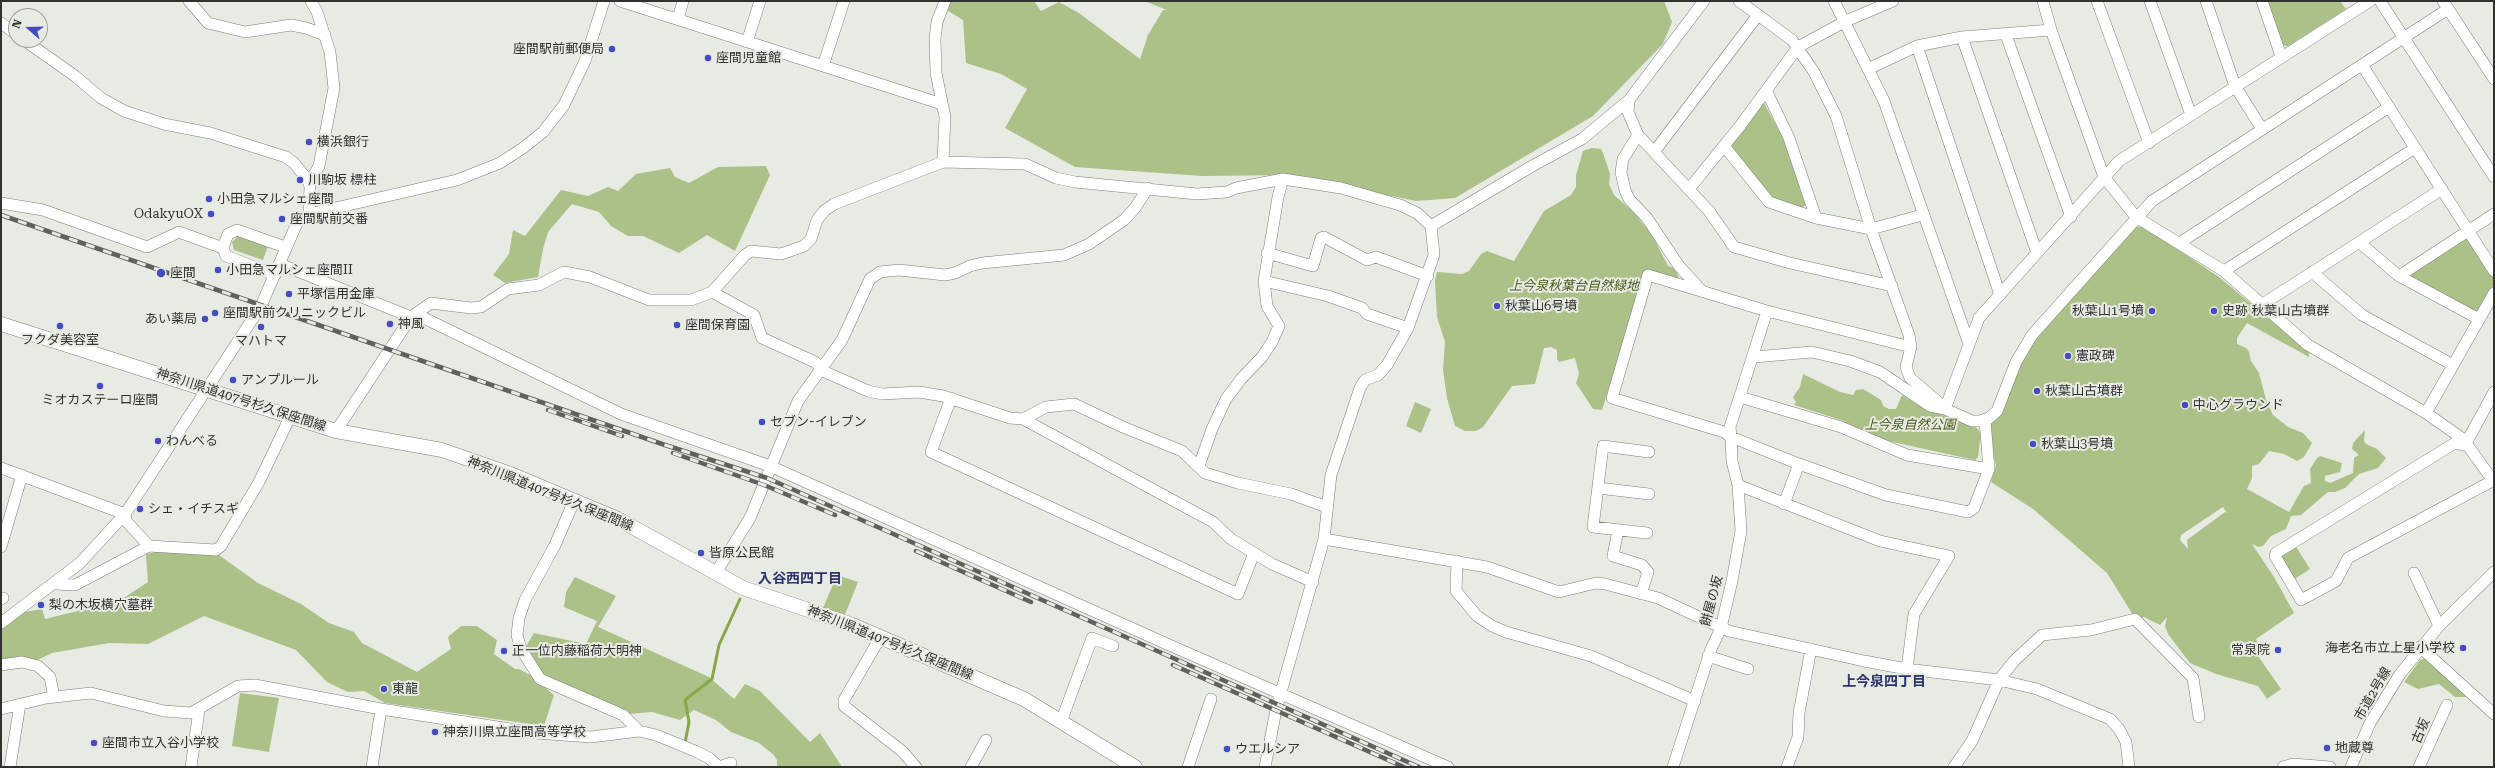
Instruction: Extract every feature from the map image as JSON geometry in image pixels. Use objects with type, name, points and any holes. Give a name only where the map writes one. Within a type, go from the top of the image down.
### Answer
[{"type":"main road","name":"神奈川県道407号杉久保座間線","points":[[1,324],[290,417],[336,430],[442,450],[574,501],[618,519],[714,574],[755,593],[820,612],[881,636],[1024,699],[1135,767]]},
{"type":"street","points":[[189,1],[208,23],[245,32],[291,25],[306,28],[325,35]]},
{"type":"street","points":[[307,179],[314,175],[319,166],[334,88],[330,52],[325,35],[311,1]]},
{"type":"street","points":[[1,623],[29,601],[56,584],[80,563],[125,514],[204,390],[261,306],[280,264],[285,247],[297,224],[309,214],[457,180],[500,163],[523,148],[543,132],[564,105],[585,61],[604,1]]},
{"type":"street","points":[[620,1],[942,104]]},
{"type":"street","points":[[678,19],[683,1]]},
{"type":"street","points":[[748,42],[760,1]]},
{"type":"street","points":[[823,66],[844,1]]},
{"type":"street","points":[[943,162],[945,117],[936,73],[935,39],[937,22],[945,1]]},
{"type":"street","points":[[1431,226],[1534,165],[1558,154],[1582,139],[1629,100],[1704,1]]},
{"type":"street","points":[[1739,1],[1792,40],[1798,47],[1836,116],[1871,229],[1909,335],[1911,347],[1906,367],[1910,378],[1945,409]]},
{"type":"street","points":[[1834,1],[1846,21],[1884,101],[1922,215],[1969,344]]},
{"type":"street","points":[[1689,189],[1767,92],[1798,47],[1846,21],[1893,1]]},
{"type":"street","points":[[2043,1],[2051,30],[2104,177],[2136,217],[2180,242],[2224,271],[2308,345],[2426,413],[2463,440],[2460,444]]},
{"type":"street","points":[[2097,1],[2149,144]]},
{"type":"street","points":[[2150,1],[2191,115]]},
{"type":"street","points":[[2206,1],[2235,86],[2262,129]]},
{"type":"street","points":[[2262,1],[2281,56]]},
{"type":"street","points":[[1945,409],[1979,318],[2071,217],[2119,161],[2149,144],[2281,56],[2370,1]]},
{"type":"street","points":[[2380,1],[2405,37],[2494,177]]},
{"type":"street","points":[[1754,357],[1812,352],[1866,365],[1880,372],[1930,406],[1945,409],[1972,421],[1984,420],[1997,411],[2016,362],[2032,335],[2136,217],[2152,201],[2188,176],[2405,37],[2446,5],[2494,79]]},
{"type":"street","points":[[1654,152],[1758,15]]},
{"type":"street","points":[[1868,69],[1917,46],[1962,38],[2051,30]]},
{"type":"street","points":[[2006,35],[2071,217]]},
{"type":"street","points":[[1962,38],[2037,253]]},
{"type":"street","points":[[1917,46],[2000,295]]},
{"type":"street","points":[[35,48],[101,98],[124,111],[164,124],[210,133],[234,142],[286,157],[294,163],[307,179],[310,186],[309,214]]},
{"type":"street","points":[[2362,65],[2494,271]]},
{"type":"street","points":[[1767,92],[1789,138],[1816,218]]},
{"type":"street","points":[[1629,100],[1628,112],[1638,135],[1709,211],[1734,247],[1790,263],[1892,286]]},
{"type":"street","points":[[2180,242],[2389,107]]},
{"type":"street","points":[[1638,135],[1623,159],[1621,172],[1625,190],[1629,198],[1647,218],[1679,266],[1702,290]]},
{"type":"street","points":[[1724,146],[1769,202],[1816,218],[1871,229],[1922,215]]},
{"type":"street","points":[[2224,271],[2415,148]]},
{"type":"street","points":[[336,430],[412,317],[431,303],[471,308],[481,306],[508,289],[539,285],[564,272],[590,277],[649,300],[691,300],[712,292],[744,255],[752,251],[780,254],[804,246],[811,239],[817,220],[824,211],[834,204],[943,162],[1025,164],[1056,178],[1074,182],[1148,188],[1197,194],[1212,193],[1283,179],[1341,188],[1400,205],[1417,213],[1431,226],[1434,255],[1428,276],[1408,328],[1387,365],[1378,375],[1365,380],[1360,388],[1331,475],[1324,538],[1274,718],[1265,767]]},
{"type":"street","points":[[1199,466],[1212,429],[1226,399],[1241,379],[1265,352],[1279,326],[1267,306],[1264,281],[1267,253],[1283,179]]},
{"type":"street","points":[[714,574],[750,518],[796,405],[842,340],[870,279],[880,272],[899,270],[945,274],[955,273],[970,266],[982,263],[1064,255],[1089,244],[1124,220],[1135,208],[1148,188]]},
{"type":"street","points":[[2263,304],[2442,189]]},
{"type":"street","points":[[1,203],[43,210],[147,247],[179,232],[223,248]]},
{"type":"street","points":[[2399,276],[2494,214]]},
{"type":"street","points":[[275,275],[226,256],[223,248],[228,234],[237,230],[285,247]]},
{"type":"street","points":[[1267,253],[1312,266],[1321,238],[1324,237],[1367,260],[1376,257],[1428,276]]},
{"type":"street","points":[[2360,243],[2399,276],[2479,319]]},
{"type":"street","points":[[280,264],[412,317],[422,317],[621,414],[770,466],[1448,767]]},
{"type":"street","points":[[2312,272],[2362,315],[2453,365]]},
{"type":"street","points":[[1911,347],[1767,311],[1702,290],[1648,275],[1612,398],[1724,432],[1731,437],[1799,464],[1900,499],[1971,511],[1989,469],[1984,420]]},
{"type":"street","points":[[1264,281],[1328,296],[1362,308],[1367,314],[1408,328]]},
{"type":"street","points":[[712,292],[754,315],[762,338],[814,362],[825,372],[868,392],[882,394],[919,392],[951,398],[1010,418],[1023,420],[1213,522],[1231,539],[1272,564],[1313,582]]},
{"type":"street","points":[[2426,413],[2494,293]]},
{"type":"street","name":"餅屋の坂","points":[[1673,767],[1708,656],[1721,628],[1741,531],[1738,485],[1732,461],[1730,427],[1754,357],[1767,311]]},
{"type":"street","points":[[2460,444],[2494,481],[2348,558],[2336,581],[2301,600],[2275,556],[2276,553],[2460,444],[2494,392]]},
{"type":"street","points":[[1740,397],[1841,427],[1907,455],[1989,469]]},
{"type":"street","points":[[951,398],[931,452],[1238,594],[1254,553]]},
{"type":"street","points":[[1023,420],[1046,407],[1074,404],[1123,427],[1182,451],[1205,473],[1238,483],[1291,494],[1327,507]]},
{"type":"street","points":[[56,584],[75,585],[149,546],[216,550],[221,546],[259,482],[290,417]]},
{"type":"street","points":[[1647,533],[1593,527],[1603,446],[1649,452]]},
{"type":"street","points":[[1784,504],[1799,464]]},
{"type":"street","points":[[1,468],[125,514]]},
{"type":"street","points":[[1,546],[22,475]]},
{"type":"street","points":[[1738,485],[1880,541],[1949,556],[1914,614],[1907,669]]},
{"type":"street","points":[[1598,488],[1649,494]]},
{"type":"street","points":[[574,501],[555,545],[525,600],[519,618],[517,634],[520,649],[540,679],[623,715],[639,731]]},
{"type":"street","points":[[125,514],[126,521],[149,546]]},
{"type":"street","points":[[1618,530],[1613,556],[1642,565],[1648,572],[1641,594]]},
{"type":"street","points":[[1324,538],[1487,567],[1559,592],[1596,583],[1641,594],[1682,608],[1721,628],[1907,669],[1999,680],[2037,689],[2110,719],[2119,729],[2126,742],[2129,767]]},
{"type":"street","points":[[1457,561],[1456,591],[1477,616],[1492,626],[1506,632],[1591,656],[1695,701]]},
{"type":"street","name":"市道2号線","points":[[2351,767],[2381,703],[2420,648],[2439,626],[2494,572]]},
{"type":"street","points":[[2414,573],[2439,626]]},
{"type":"street","points":[[1954,767],[1972,741],[1999,680],[2014,660],[2042,635],[2091,630],[2135,619],[2189,672],[2193,678],[2199,717]]},
{"type":"street","points":[[881,636],[844,700],[844,706],[902,751],[916,767]]},
{"type":"street","points":[[1061,722],[1092,638],[1113,646]]},
{"type":"street","points":[[2420,648],[2494,714]]},
{"type":"street","points":[[1787,767],[1798,737],[1798,713],[1811,649]]},
{"type":"street","points":[[1708,656],[1748,669]]},
{"type":"street","points":[[1,665],[22,662],[38,666],[50,676],[54,697]]},
{"type":"street","points":[[1,709],[54,697],[97,693],[173,713],[191,713],[199,710],[232,688],[238,686],[255,685],[381,709],[575,737],[639,731],[656,735],[695,751],[709,758],[719,767],[731,764]]},
{"type":"street","points":[[1188,767],[1211,700]]},
{"type":"street","points":[[10,767],[20,704]]},
{"type":"street","name":"古坂","points":[[2419,767],[2447,705]]},
{"type":"street","points":[[372,767],[381,709]]},
{"type":"street","points":[[191,767],[199,710]]},
{"type":"street","points":[[971,767],[986,740]]},
{"type":"street","points":[[2283,767],[2293,764],[2333,765]]},
{"type":"green space","points":[[949,1],[1034,1],[1041,11],[1059,2],[1079,13],[1140,59],[1148,35],[1163,10],[1167,10],[1144,1],[1664,1],[1672,22],[1663,44],[1593,116],[1455,198],[1416,201],[1290,175],[1202,176],[1075,167],[1005,128],[1027,89],[1001,74],[966,63],[963,20],[945,9]]},
{"type":"green space","points":[[2266,1],[2340,1],[2346,9],[2288,46],[2285,46],[2281,43]]},
{"type":"green space","points":[[1761,103],[1764,103],[1783,138],[1806,204],[1802,208],[1772,199],[1731,145]]},
{"type":"green space","name":"上今泉秋葉台自然緑地","points":[[1592,148],[1601,149],[1603,153],[1610,174],[1609,184],[1614,195],[1631,210],[1651,233],[1668,266],[1675,268],[1679,278],[1677,281],[1645,273],[1602,410],[1593,409],[1576,383],[1579,374],[1575,358],[1559,362],[1557,359],[1557,350],[1551,347],[1544,348],[1535,384],[1512,386],[1483,427],[1476,431],[1465,431],[1455,426],[1447,398],[1443,370],[1445,342],[1437,317],[1435,281],[1437,272],[1462,274],[1469,271],[1481,254],[1487,251],[1514,261],[1544,211],[1571,195],[1576,187],[1576,175],[1583,151]]},
{"type":"green space","points":[[766,166],[770,175],[735,251],[707,235],[679,253],[643,236],[628,236],[611,226],[599,212],[572,204],[548,232],[538,277],[505,283],[493,275],[509,254],[513,230],[525,236],[561,190],[588,196],[608,187],[618,191],[636,174],[670,168],[675,177],[689,183],[718,167]]},
{"type":"green space","points":[[2143,226],[2219,277],[2309,352],[2309,357],[2247,323],[2237,338],[2237,344],[2246,348],[2249,352],[2251,361],[2259,373],[2266,400],[2273,415],[2288,427],[2303,433],[2312,443],[2304,457],[2297,461],[2284,454],[2269,451],[2259,464],[2252,466],[2252,478],[2247,489],[2289,512],[2304,486],[2311,483],[2310,469],[2320,456],[2342,463],[2340,472],[2325,476],[2325,481],[2330,483],[2353,473],[2354,458],[2359,455],[2352,449],[2353,443],[2365,430],[2364,441],[2366,444],[2377,449],[2386,458],[2378,468],[2359,474],[2345,488],[2335,492],[2328,492],[2301,515],[2291,516],[2286,529],[2271,536],[2263,546],[2258,547],[2252,544],[2274,577],[2294,613],[2256,639],[2261,649],[2256,653],[2281,689],[2267,699],[2258,686],[2216,674],[2190,663],[2168,634],[2165,626],[2167,617],[2160,625],[2144,617],[2141,618],[2133,615],[2107,573],[2033,509],[1991,482],[1996,465],[1991,445],[1991,419],[2025,352],[2057,311],[2136,227]],"holes":[[[2223,507],[2227,513],[2225,512],[2187,540],[2188,549],[2180,540],[2181,535]]]},
{"type":"green space","points":[[239,235],[268,246],[263,260],[234,250],[232,242]]},
{"type":"green space","points":[[2467,237],[2494,276],[2494,284],[2477,312],[2409,277],[2410,273]]},
{"type":"green space","name":"上今泉自然公園","points":[[1803,374],[1840,392],[1853,395],[1856,390],[1863,389],[1881,400],[1883,406],[1889,409],[1896,409],[1902,395],[1925,409],[1974,425],[1981,433],[1978,457],[1975,460],[1888,441],[1847,426],[1844,421],[1794,405],[1796,402],[1793,397],[1800,387]]},
{"type":"green space","points":[[1415,402],[1431,409],[1421,433],[1406,426]]},
{"type":"green space","points":[[2295,545],[2310,569],[2293,580],[2281,557]]},
{"type":"green space","points":[[178,547],[216,553],[258,583],[301,604],[329,623],[354,632],[362,643],[417,672],[451,649],[448,637],[461,626],[477,626],[497,640],[494,654],[515,669],[519,669],[532,676],[554,695],[544,726],[385,703],[364,691],[348,692],[327,682],[296,650],[204,616],[148,644],[109,643],[52,653],[21,668],[1,670],[1,616],[42,609],[45,619],[119,601],[148,582],[146,554]]},
{"type":"green space","points":[[837,575],[858,582],[844,617],[823,608]]},
{"type":"green space","points":[[575,577],[616,596],[598,627],[709,677],[734,699],[745,684],[760,691],[810,742],[820,733],[842,767],[777,767],[777,760],[774,755],[759,743],[731,732],[716,720],[694,710],[680,720],[652,712],[628,714],[544,681],[525,648],[534,633],[586,644],[597,621],[564,607],[566,592]]},
{"type":"green space","points":[[2426,658],[2466,697],[2455,697],[2439,684],[2418,689],[2404,682],[2420,660]]},
{"type":"green space","points":[[240,693],[279,698],[269,752],[232,746]]},
{"type":"waterway","points":[[685,743],[689,722],[685,700],[712,679],[719,645],[740,599]]},
{"type":"railway","points":[[1,215],[662,444],[767,478],[1419,767]]},
{"type":"railway","points":[[548,410],[622,436]]},
{"type":"railway","points":[[673,453],[764,485],[835,515]]},
{"type":"railway","points":[[916,551],[1031,602]]},
{"type":"railway","points":[[1173,665],[1404,767]]},
{"type":"place","name":"座間駅前郵便局","points":[[612,49]]},
{"type":"place","name":"座間児童館","points":[[708,58]]},
{"type":"place","name":"横浜銀行","points":[[309,142]]},
{"type":"place","name":"川駒坂 標柱","points":[[300,180]]},
{"type":"place","name":"小田急マルシェ座間","points":[[209,199]]},
{"type":"place","name":"OdakyuOX","points":[[211,214]]},
{"type":"place","name":"座間駅前交番","points":[[282,219]]},
{"type":"place","name":"小田急マルシェ座間II","points":[[218,270]]},
{"type":"place","name":"座間","points":[[161,273]]},
{"type":"place","name":"平塚信用金庫","points":[[289,294]]},
{"type":"place","name":"秋葉山6号墳","points":[[1497,306]]},
{"type":"place","name":"秋葉山1号墳","points":[[2152,311]]},
{"type":"place","name":"史跡 秋葉山古墳群","points":[[2214,311]]},
{"type":"place","name":"座間駅前クリニックビル","points":[[215,313]]},
{"type":"place","name":"あい薬局","points":[[205,319]]},
{"type":"place","name":"神風","points":[[390,324]]},
{"type":"place","name":"座間保育園","points":[[677,325]]},
{"type":"place","name":"フクダ美容室","points":[[60,326]]},
{"type":"place","name":"マハトマ","points":[[261,327]]},
{"type":"place","name":"憲政碑","points":[[2068,356]]},
{"type":"place","name":"アンプルール","points":[[233,380]]},
{"type":"place","name":"ミオカステーロ座間","points":[[100,386]]},
{"type":"place","name":"秋葉山古墳群","points":[[2037,391]]},
{"type":"place","name":"中心グラウンド","points":[[2185,405]]},
{"type":"place","name":"セブン-イレブン","points":[[762,422]]},
{"type":"place","name":"わんべる","points":[[158,441]]},
{"type":"place","name":"秋葉山3号墳","points":[[2033,444]]},
{"type":"place","name":"シェ・イチスギ","points":[[140,509]]},
{"type":"place","name":"皆原公民館","points":[[701,553]]},
{"type":"place","name":"梨の木坂横穴墓群","points":[[41,605]]},
{"type":"place","name":"海老名市立上星小学校","points":[[2463,648]]},
{"type":"place","name":"常泉院","points":[[2278,650]]},
{"type":"place","name":"正一位内藤稲荷大明神","points":[[504,651]]},
{"type":"place","name":"東龍","points":[[384,689]]},
{"type":"place","name":"神奈川県立座間高等学校","points":[[435,732]]},
{"type":"place","name":"座間市立入谷小学校","points":[[94,743]]},
{"type":"place","name":"地蔵尊","points":[[2327,748]]},
{"type":"place","name":"ウエルシア","points":[[1227,749]]},
{"type":"district","name":"入谷西四丁目","points":[[800,579]]},
{"type":"district","name":"上今泉四丁目","points":[[1884,682]]}]
